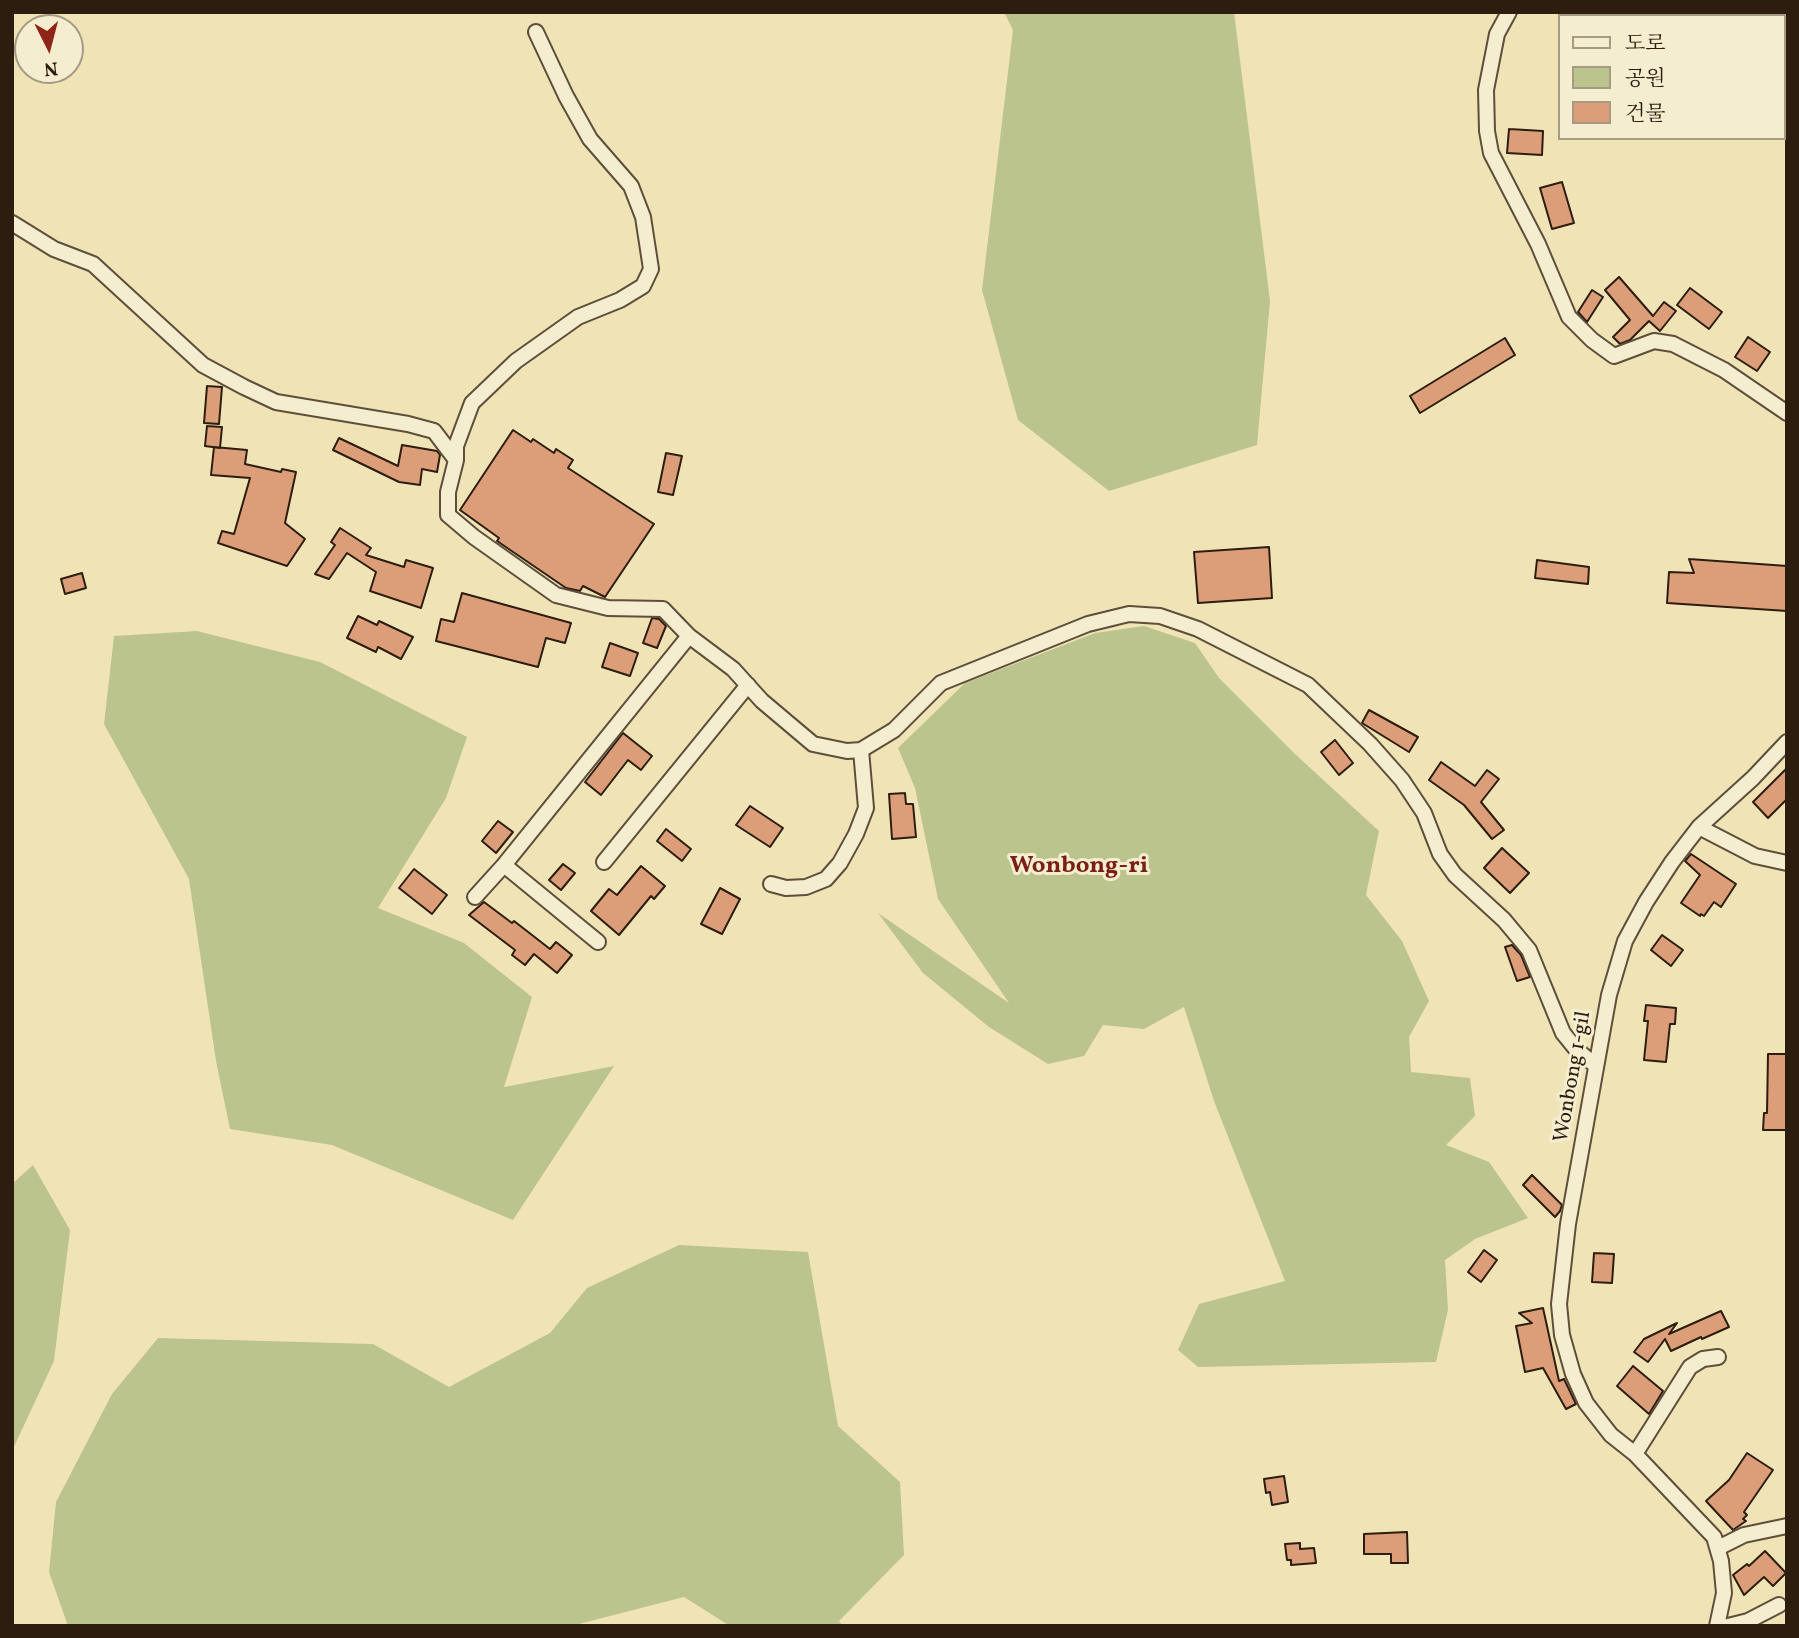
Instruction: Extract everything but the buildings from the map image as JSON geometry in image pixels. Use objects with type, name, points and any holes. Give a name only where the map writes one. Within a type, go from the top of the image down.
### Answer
[{"type":"street","points":[[1509,12],[1497,34],[1486,90],[1487,131],[1491,153],[1538,244],[1569,317],[1592,340],[1614,356],[1654,341],[1672,345],[1724,370],[1787,413]]},
{"type":"street","points":[[536,32],[590,139],[631,186],[643,217],[650,269],[643,286],[620,300],[578,317],[516,361],[472,403],[456,446],[456,460],[448,492],[448,515],[474,537],[556,595],[608,608],[663,609],[689,636],[733,669],[762,701],[813,744],[847,751],[861,750],[894,730],[941,683],[1088,624],[1129,614],[1160,616],[1198,629],[1308,685],[1386,762],[1424,813],[1440,853],[1455,875],[1504,920],[1529,950],[1563,1033],[1576,1049],[1596,1066]]},
{"type":"street","points":[[12,223],[54,248],[93,264],[202,365],[276,402],[408,424],[434,431],[456,460]]},
{"type":"street","points":[[475,897],[504,865],[689,636]]},
{"type":"street","points":[[604,862],[748,685]]},
{"type":"street","name":"Wonbong 1-gil","points":[[1717,1626],[1724,1593],[1721,1560],[1714,1537],[1635,1454],[1611,1436],[1586,1403],[1573,1374],[1559,1304],[1568,1224],[1596,1066],[1609,995],[1625,941],[1671,862],[1699,827],[1753,778],[1787,742]]},
{"type":"street","points":[[771,884],[786,888],[806,887],[826,879],[840,863],[866,808],[861,750]]},
{"type":"street","points":[[1699,827],[1755,856],[1787,863]]},
{"type":"street","points":[[504,865],[598,942]]},
{"type":"street","points":[[1635,1454],[1690,1367],[1703,1359],[1718,1357]]},
{"type":"street","points":[[1718,1548],[1744,1535],[1787,1526]]},
{"type":"street","points":[[1728,1626],[1748,1621],[1779,1605]]},
{"type":"green space","points":[[1004,12],[1234,12],[1270,301],[1257,445],[1109,491],[1018,420],[982,290],[1013,30]]},
{"type":"green space","points":[[1144,626],[1195,643],[1219,678],[1295,754],[1379,831],[1366,895],[1402,941],[1429,1001],[1409,1037],[1411,1072],[1470,1078],[1475,1116],[1446,1145],[1489,1162],[1528,1218],[1475,1239],[1445,1260],[1448,1310],[1436,1362],[1198,1367],[1178,1350],[1199,1304],[1285,1281],[1214,1101],[1184,1007],[1144,1029],[1103,1025],[1084,1056],[1048,1064],[989,1027],[923,973],[878,913],[1009,1003],[938,899],[915,788],[898,748],[965,683],[1095,633]]},
{"type":"green space","points":[[197,631],[320,662],[467,737],[446,798],[378,908],[464,943],[532,997],[504,1087],[614,1066],[513,1220],[332,1145],[230,1129],[216,1061],[189,879],[104,724],[114,636]]},
{"type":"green space","points":[[33,1165],[70,1230],[54,1361],[12,1451],[12,1184]]},
{"type":"green space","points":[[679,1245],[808,1252],[838,1426],[900,1482],[904,1555],[839,1621],[843,1626],[730,1626],[684,1597],[571,1626],[68,1626],[49,1572],[56,1502],[112,1394],[158,1338],[373,1344],[449,1387],[550,1333],[587,1288]]},
{"type":"district","name":"Wonbong-ri","points":[[1079,868]]}]
